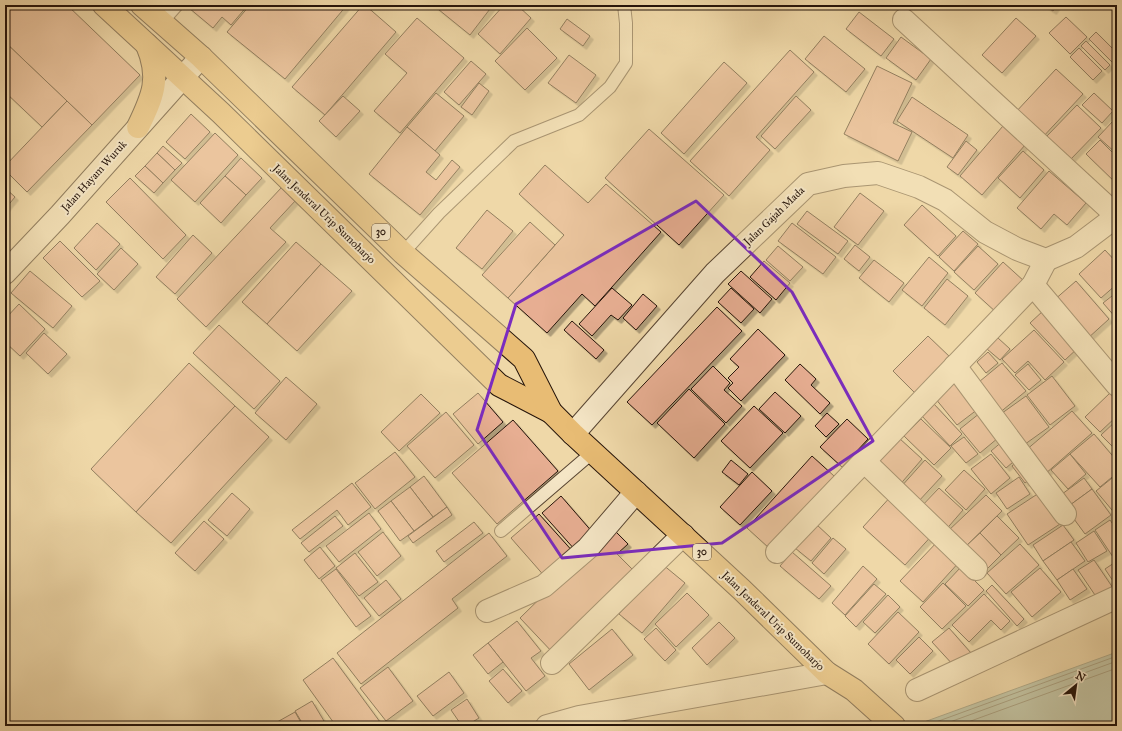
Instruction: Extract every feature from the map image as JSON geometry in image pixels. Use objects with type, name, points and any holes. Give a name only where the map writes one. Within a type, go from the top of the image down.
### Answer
[{"type":"highway","name":"Jalan Jenderal Urip Sumoharjo","points":[[104,5],[226,119],[499,385],[551,412],[742,590],[827,673],[854,690],[894,726]]},
{"type":"highway","name":"Jalan Jenderal Urip Sumoharjo","points":[[142,5],[201,57],[402,253],[524,359],[551,412]]},
{"type":"highway","points":[[138,127],[149,104],[154,89],[153,59],[147,45]]},
{"type":"street","points":[[777,552],[1033,285],[1046,260],[1076,247],[1117,216],[904,20]]},
{"type":"street","name":"Jalan Hayam Wuruk","points":[[5,272],[60,215],[201,57]]},
{"type":"street","name":"Jalan Gajah Mada","points":[[574,434],[715,273],[808,184],[844,176],[878,173],[918,187],[946,200],[985,232],[1017,249],[1046,260]]},
{"type":"street","points":[[1033,285],[1117,385]]},
{"type":"street","points":[[955,366],[1065,514]]},
{"type":"street","points":[[864,461],[976,569]]},
{"type":"street","points":[[487,611],[544,586],[588,548],[636,492]]},
{"type":"street","points":[[552,663],[683,535]]},
{"type":"street","points":[[917,690],[1117,597]]},
{"type":"street","points":[[548,726],[579,717],[827,673]]},
{"type":"lane","points":[[162,23],[177,5]]},
{"type":"lane","points":[[402,253],[439,213],[514,141],[579,115],[610,87],[626,63],[626,23],[624,5]]},
{"type":"lane","points":[[501,531],[593,452]]},
{"type":"highlighted area","points":[[696,201],[792,292],[873,441],[722,543],[562,558],[477,430],[516,304]]},
{"type":"water","points":[[1117,652],[1117,726],[913,726]]},
{"type":"building","points":[[5,5],[67,5],[140,75],[92,125],[5,42]]},
{"type":"building","points":[[191,5],[248,5],[231,25],[222,17],[213,28],[189,8]]},
{"type":"building","points":[[250,5],[347,5],[285,79],[227,32]]},
{"type":"building","points":[[363,5],[365,5],[396,32],[325,115],[292,87]]},
{"type":"building","points":[[433,5],[493,5],[470,35]]},
{"type":"building","points":[[504,5],[517,5],[531,18],[500,54],[478,34]]},
{"type":"building","points":[[1044,5],[1057,5],[1053,11]]},
{"type":"building","points":[[859,12],[894,39],[881,56],[846,29]]},
{"type":"building","points":[[1066,17],[1087,37],[1070,54],[1049,33]]},
{"type":"building","points":[[417,18],[464,58],[400,133],[374,111],[407,73],[385,54]]},
{"type":"building","points":[[1016,18],[1036,36],[1002,73],[982,55]]},
{"type":"building","points":[[567,19],[590,36],[583,46],[560,29]]},
{"type":"building","points":[[527,28],[557,58],[525,90],[495,61]]},
{"type":"building","points":[[1096,32],[1117,53],[1117,61],[1114,64],[1089,39]]},
{"type":"building","points":[[824,36],[865,69],[846,92],[805,59]]},
{"type":"building","points":[[901,37],[931,59],[916,80],[886,58]]},
{"type":"building","points":[[1086,41],[1110,65],[1105,70],[1081,46]]},
{"type":"building","points":[[5,42],[67,101],[42,127],[5,92]]},
{"type":"building","points":[[1079,48],[1102,71],[1093,80],[1070,57]]},
{"type":"building","points":[[790,50],[814,72],[756,137],[770,150],[729,196],[690,161]]},
{"type":"building","points":[[569,55],[596,75],[576,103],[548,83]]},
{"type":"building","points":[[471,61],[486,74],[459,105],[444,92]]},
{"type":"building","points":[[724,62],[747,83],[684,154],[661,133]]},
{"type":"building","points":[[877,66],[912,83],[893,123],[912,132],[898,161],[844,134]]},
{"type":"building","points":[[1056,69],[1083,94],[1041,139],[1014,114]]},
{"type":"building","points":[[479,83],[489,91],[472,115],[461,107]]},
{"type":"building","points":[[436,93],[464,116],[435,151],[407,127]]},
{"type":"building","points":[[1094,93],[1113,111],[1102,123],[1082,105]]},
{"type":"building","points":[[343,96],[360,111],[336,137],[319,121]]},
{"type":"building","points":[[796,96],[811,110],[775,149],[761,136]]},
{"type":"building","points":[[912,97],[968,135],[953,158],[897,121]]},
{"type":"building","points":[[67,101],[92,125],[27,192],[5,170],[5,166]]},
{"type":"building","points":[[1077,105],[1101,128],[1070,160],[1046,137]]},
{"type":"building","points":[[191,114],[210,132],[185,159],[166,142]]},
{"type":"building","points":[[1113,121],[1117,124],[1117,154],[1098,137]]},
{"type":"building","points":[[1003,126],[1025,145],[982,195],[960,176]]},
{"type":"building","points":[[407,127],[440,155],[426,172],[436,180],[452,160],[460,167],[420,215],[369,174]]},
{"type":"building","points":[[649,129],[724,195],[679,245],[605,178]]},
{"type":"building","points":[[215,133],[238,155],[195,202],[171,180]]},
{"type":"building","points":[[1100,140],[1117,157],[1117,184],[1086,154]]},
{"type":"building","points":[[966,141],[977,150],[958,175],[947,167]]},
{"type":"building","points":[[163,146],[182,163],[175,170],[157,153]]},
{"type":"building","points":[[1023,151],[1044,170],[1020,198],[998,178]]},
{"type":"building","points":[[157,153],[175,170],[163,183],[145,166]]},
{"type":"building","points":[[241,158],[262,178],[246,195],[225,176]]},
{"type":"building","points":[[545,165],[588,203],[606,184],[661,232],[595,306],[582,294],[547,333],[508,298],[564,235],[519,194]]},
{"type":"building","points":[[145,166],[163,183],[154,193],[135,176]]},
{"type":"building","points":[[1049,171],[1086,203],[1067,225],[1054,214],[1041,229],[1017,208]]},
{"type":"building","points":[[225,176],[246,195],[221,223],[200,203]]},
{"type":"building","points":[[130,178],[186,235],[163,259],[106,202]]},
{"type":"building","points":[[282,187],[296,200],[270,228],[286,242],[206,327],[177,299]]},
{"type":"building","points":[[5,188],[15,197],[5,209]]},
{"type":"building","points":[[860,193],[884,211],[858,245],[834,227]]},
{"type":"building","points":[[922,205],[956,236],[938,256],[904,225]]},
{"type":"building","points":[[487,210],[513,231],[482,269],[456,248]]},
{"type":"building","points":[[807,211],[848,241],[838,254],[797,224]]},
{"type":"building","points":[[530,222],[555,245],[508,298],[482,275]]},
{"type":"building","points":[[97,223],[120,244],[96,270],[74,248]]},
{"type":"building","points":[[792,223],[836,257],[823,274],[778,241]]},
{"type":"building","points":[[963,231],[978,244],[954,271],[939,257]]},
{"type":"building","points":[[193,235],[212,253],[175,294],[156,277]]},
{"type":"building","points":[[60,241],[100,281],[82,297],[43,258]]},
{"type":"building","points":[[296,242],[321,264],[267,324],[242,302]]},
{"type":"building","points":[[855,245],[870,257],[859,271],[844,259]]},
{"type":"building","points":[[778,246],[803,267],[790,281],[766,260]]},
{"type":"building","points":[[978,246],[998,264],[974,290],[954,272]]},
{"type":"building","points":[[121,248],[138,264],[114,290],[97,274]]},
{"type":"building","points":[[1105,250],[1117,263],[1117,284],[1101,298],[1079,274]]},
{"type":"building","points":[[929,257],[948,273],[922,306],[902,290]]},
{"type":"building","points":[[874,260],[904,283],[889,302],[859,278]]},
{"type":"building","points":[[764,261],[790,283],[776,300],[750,277]]},
{"type":"building","points":[[1003,262],[1025,282],[997,313],[975,293]]},
{"type":"building","points":[[321,264],[352,291],[297,351],[267,324]]},
{"type":"building","points":[[30,271],[72,306],[53,328],[11,293]]},
{"type":"building","points":[[741,271],[772,299],[760,313],[728,284]]},
{"type":"building","points":[[947,279],[968,296],[945,325],[924,308]]},
{"type":"building","points":[[1076,281],[1109,319],[1087,339],[1053,301]]},
{"type":"building","points":[[612,288],[632,305],[618,320],[611,315],[592,336],[579,324]]},
{"type":"building","points":[[731,288],[754,309],[741,323],[718,302]]},
{"type":"building","points":[[1117,292],[1117,319],[1103,303]]},
{"type":"building","points":[[643,294],[657,306],[636,330],[623,318]]},
{"type":"building","points":[[19,304],[45,329],[20,356],[5,342],[5,319]]},
{"type":"building","points":[[717,307],[742,331],[652,425],[627,402]]},
{"type":"building","points":[[1044,310],[1079,347],[1065,360],[1030,323]]},
{"type":"building","points":[[572,321],[604,350],[596,359],[564,330]]},
{"type":"building","points":[[219,325],[280,381],[254,409],[193,353]]},
{"type":"building","points":[[758,329],[785,355],[741,401],[728,388],[733,383],[728,378],[739,367],[730,359]]},
{"type":"building","points":[[1034,330],[1064,362],[1045,380],[1028,361],[1015,373],[1002,359]]},
{"type":"building","points":[[44,333],[67,354],[48,374],[26,353]]},
{"type":"building","points":[[928,336],[952,359],[916,394],[893,371]]},
{"type":"building","points":[[998,338],[1010,349],[1000,360],[987,349]]},
{"type":"building","points":[[988,352],[998,363],[986,373],[977,362]]},
{"type":"building","points":[[189,363],[235,406],[136,512],[91,469]]},
{"type":"building","points":[[1002,363],[1026,391],[998,414],[974,386]]},
{"type":"building","points":[[800,364],[816,379],[811,385],[830,403],[820,414],[785,380]]},
{"type":"building","points":[[1028,364],[1041,380],[1029,390],[1015,375]]},
{"type":"building","points":[[713,366],[730,383],[724,390],[742,406],[726,423],[691,389]]},
{"type":"building","points":[[1052,376],[1075,406],[1050,425],[1027,395]]},
{"type":"building","points":[[286,377],[317,404],[286,440],[255,413]]},
{"type":"building","points":[[959,379],[982,406],[957,425],[935,398]]},
{"type":"building","points":[[689,389],[725,424],[694,458],[657,423]]},
{"type":"building","points":[[775,392],[801,416],[785,433],[759,409]]},
{"type":"building","points":[[1111,392],[1117,399],[1117,416],[1100,432],[1085,417]]},
{"type":"building","points":[[478,393],[503,422],[478,444],[453,414]]},
{"type":"building","points":[[421,394],[440,413],[399,451],[381,432]]},
{"type":"building","points":[[1026,396],[1049,427],[1021,447],[998,416]]},
{"type":"building","points":[[933,403],[962,434],[950,446],[921,415]]},
{"type":"building","points":[[235,406],[269,437],[171,543],[136,512]]},
{"type":"building","points":[[754,406],[783,433],[750,468],[721,441]]},
{"type":"building","points":[[985,409],[1004,433],[980,453],[960,429]]},
{"type":"building","points":[[1072,411],[1092,433],[1045,474],[1025,451]]},
{"type":"building","points":[[446,412],[474,445],[435,478],[407,446]]},
{"type":"building","points":[[827,413],[839,424],[826,437],[815,426]]},
{"type":"building","points":[[847,419],[868,439],[842,467],[820,447]]},
{"type":"building","points":[[921,419],[951,448],[934,465],[904,436]]},
{"type":"building","points":[[513,420],[558,471],[497,524],[452,473]]},
{"type":"building","points":[[1117,420],[1117,451],[1101,435]]},
{"type":"building","points":[[1094,434],[1117,461],[1117,473],[1100,487],[1070,454]]},
{"type":"building","points":[[964,437],[978,454],[966,463],[951,446]]},
{"type":"building","points":[[899,438],[922,459],[897,488],[873,467]]},
{"type":"building","points":[[1004,440],[1019,457],[1006,468],[991,451]]},
{"type":"building","points":[[395,452],[415,477],[375,509],[355,483]]},
{"type":"building","points":[[991,454],[1010,478],[991,494],[971,469]]},
{"type":"building","points":[[1070,454],[1086,474],[1068,489],[1051,470]]},
{"type":"building","points":[[812,456],[834,476],[769,548],[747,528]]},
{"type":"building","points":[[1021,458],[1034,476],[1025,483],[1012,466]]},
{"type":"building","points":[[731,460],[748,474],[739,485],[722,472]]},
{"type":"building","points":[[925,460],[942,476],[917,503],[900,488]]},
{"type":"building","points":[[964,470],[985,489],[966,510],[945,490]]},
{"type":"building","points":[[752,472],[772,491],[740,525],[720,507]]},
{"type":"building","points":[[1117,474],[1117,516],[1096,491]]},
{"type":"building","points":[[424,476],[447,507],[433,517],[410,487]]},
{"type":"building","points":[[1019,477],[1030,494],[1007,509],[996,493]]},
{"type":"building","points":[[1084,478],[1092,489],[1066,508],[1058,497]]},
{"type":"building","points":[[352,483],[371,507],[348,525],[337,510],[300,539],[292,530]]},
{"type":"building","points":[[410,487],[433,517],[414,531],[391,501]]},
{"type":"building","points":[[939,488],[963,510],[943,533],[918,510]]},
{"type":"building","points":[[1092,489],[1111,515],[1085,534],[1066,508]]},
{"type":"building","points":[[232,493],[250,509],[227,536],[208,520]]},
{"type":"building","points":[[1039,493],[1060,524],[1028,545],[1007,514]]},
{"type":"building","points":[[893,494],[935,532],[905,565],[863,527]]},
{"type":"building","points":[[986,495],[1002,511],[963,549],[947,532]]},
{"type":"building","points":[[561,496],[594,534],[576,551],[542,513]]},
{"type":"building","points":[[391,501],[414,531],[400,541],[378,511]]},
{"type":"building","points":[[447,507],[452,515],[413,543],[408,536]]},
{"type":"building","points":[[369,513],[381,529],[339,562],[326,546]]},
{"type":"building","points":[[539,514],[575,554],[547,579],[511,538]]},
{"type":"building","points":[[335,516],[343,526],[309,552],[301,543]]},
{"type":"building","points":[[997,516],[1019,538],[1001,555],[980,533]]},
{"type":"building","points":[[1110,520],[1117,530],[1117,558],[1115,560],[1095,530]]},
{"type":"building","points":[[204,521],[224,539],[195,571],[175,553]]},
{"type":"building","points":[[474,522],[483,533],[444,562],[436,551]]},
{"type":"building","points":[[816,524],[831,538],[811,561],[795,548]]},
{"type":"building","points":[[1063,525],[1074,540],[1043,561],[1033,545]]},
{"type":"building","points":[[612,528],[628,544],[617,554],[638,575],[555,655],[520,618]]},
{"type":"building","points":[[1094,531],[1107,551],[1088,562],[1076,543]]},
{"type":"building","points":[[383,532],[401,556],[377,576],[358,552]]},
{"type":"building","points":[[489,533],[507,556],[452,599],[458,608],[361,684],[337,653]]},
{"type":"building","points":[[980,533],[1001,555],[985,571],[963,549]]},
{"type":"building","points":[[833,538],[846,549],[824,574],[812,563]]},
{"type":"building","points":[[939,540],[961,560],[923,602],[900,581]]},
{"type":"building","points":[[1071,542],[1085,561],[1057,580],[1043,561]]},
{"type":"building","points":[[1020,544],[1039,565],[1006,594],[987,573]]},
{"type":"building","points":[[320,547],[335,566],[319,579],[304,560]]},
{"type":"building","points":[[792,552],[831,586],[819,599],[780,566]]},
{"type":"building","points":[[355,553],[378,582],[359,596],[336,568]]},
{"type":"building","points":[[1094,560],[1113,588],[1097,598],[1078,570]]},
{"type":"building","points":[[1117,561],[1117,583],[1115,584],[1105,569]]},
{"type":"building","points":[[662,564],[685,583],[642,633],[619,614]]},
{"type":"building","points":[[863,566],[877,579],[845,615],[832,603]]},
{"type":"building","points":[[961,567],[984,590],[968,606],[945,584]]},
{"type":"building","points":[[1040,568],[1061,592],[1032,617],[1011,592]]},
{"type":"building","points":[[336,569],[371,616],[356,627],[321,580]]},
{"type":"building","points":[[1073,569],[1087,589],[1070,600],[1057,580]]},
{"type":"building","points":[[386,580],[401,599],[379,616],[364,598]]},
{"type":"building","points":[[943,583],[966,606],[942,629],[920,607]]},
{"type":"building","points":[[874,584],[886,594],[856,627],[845,616]]},
{"type":"building","points":[[992,585],[1024,619],[1017,626],[986,591]]},
{"type":"building","points":[[687,593],[709,615],[676,647],[655,624]]},
{"type":"building","points":[[984,594],[1010,621],[1001,630],[991,620],[969,642],[952,625]]},
{"type":"building","points":[[888,595],[900,607],[875,633],[863,622]]},
{"type":"building","points":[[898,612],[919,632],[889,664],[868,644]]},
{"type":"building","points":[[517,621],[541,651],[531,658],[545,676],[526,691],[488,643]]},
{"type":"building","points":[[719,622],[735,638],[707,665],[692,648]]},
{"type":"building","points":[[656,628],[676,650],[665,661],[644,639]]},
{"type":"building","points":[[949,628],[971,653],[955,667],[932,642]]},
{"type":"building","points":[[612,629],[633,655],[589,690],[569,664]]},
{"type":"building","points":[[919,637],[933,651],[910,674],[896,660]]},
{"type":"building","points":[[488,643],[503,662],[488,674],[473,655]]},
{"type":"building","points":[[333,658],[383,726],[336,726],[303,680]]},
{"type":"building","points":[[388,667],[413,701],[386,721],[360,688]]},
{"type":"building","points":[[503,669],[522,691],[508,703],[489,681]]},
{"type":"building","points":[[449,672],[464,693],[433,716],[417,696]]},
{"type":"building","points":[[467,699],[479,718],[466,726],[462,726],[451,710]]},
{"type":"building","points":[[312,701],[327,726],[304,726],[295,711]]},
{"type":"building","points":[[295,712],[303,726],[270,726]]}]
